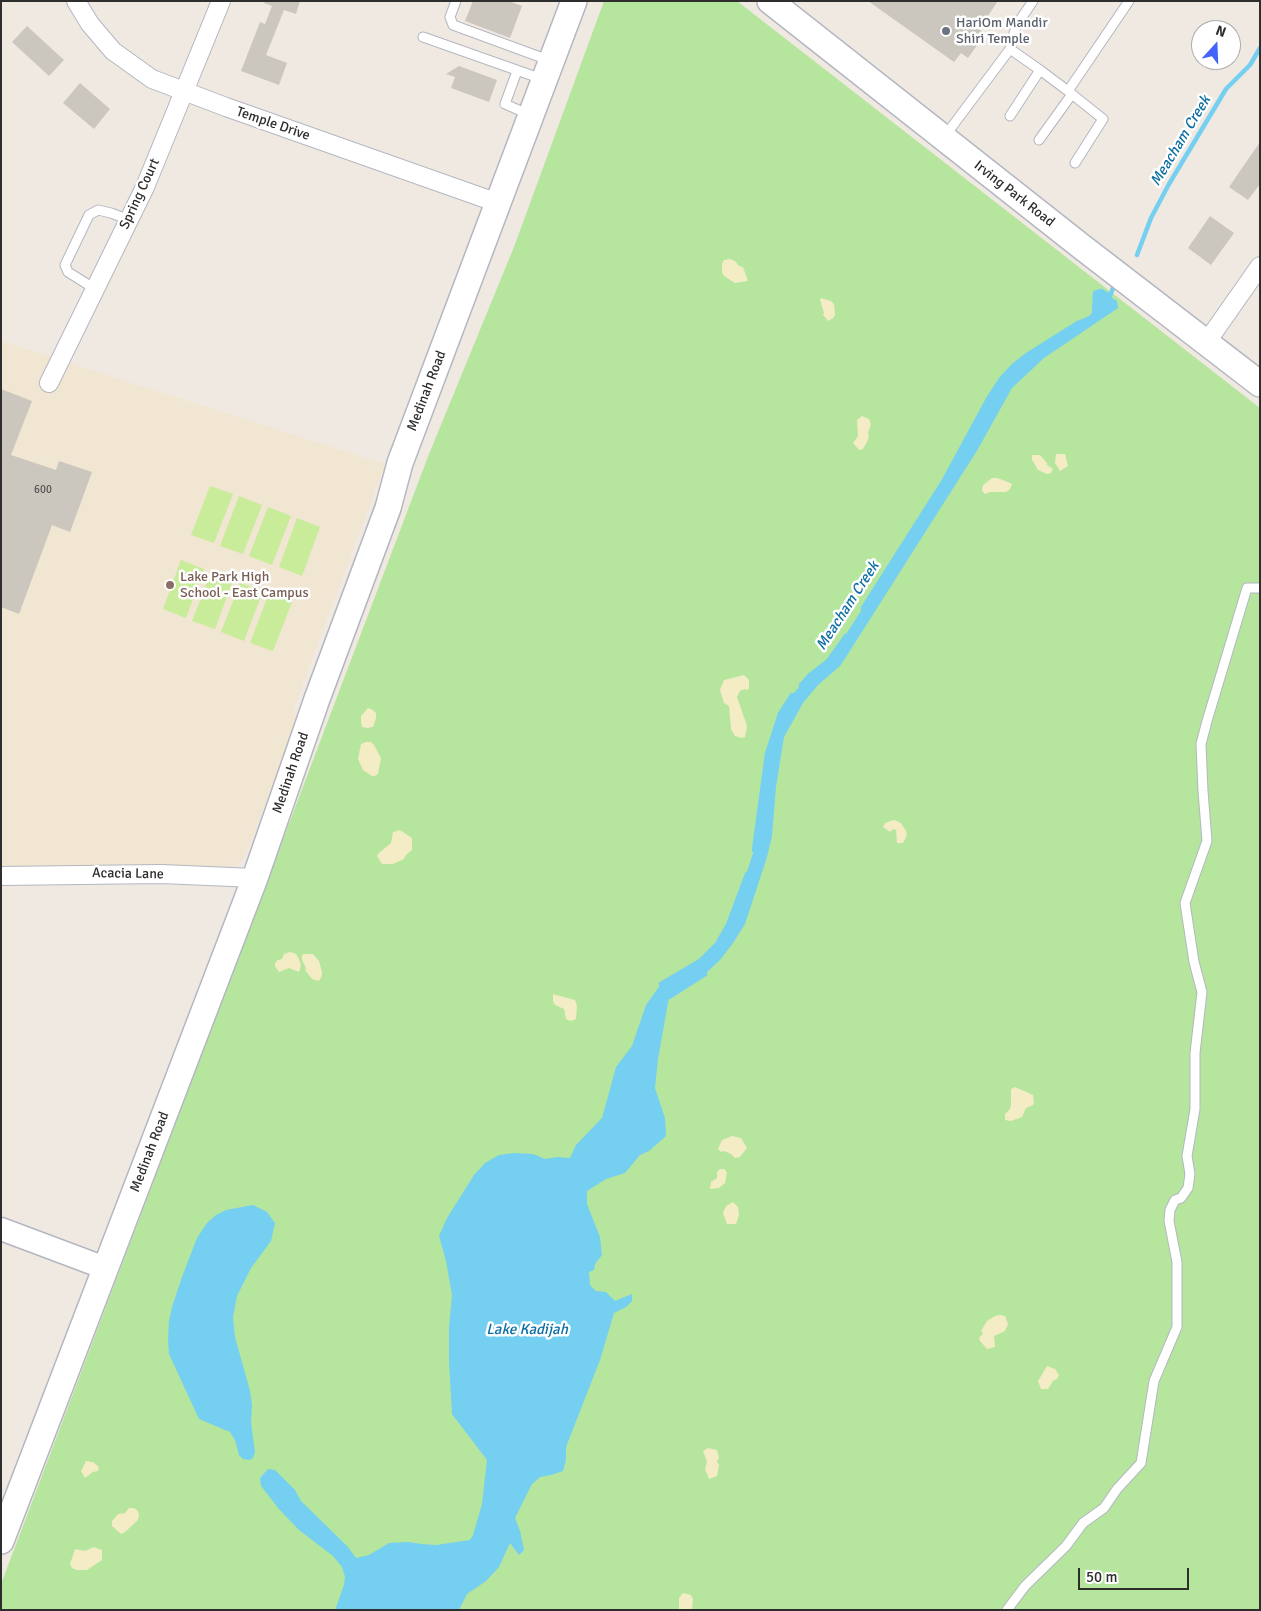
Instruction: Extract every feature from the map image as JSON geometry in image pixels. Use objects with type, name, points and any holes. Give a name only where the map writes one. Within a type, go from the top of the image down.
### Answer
[{"type":"main road","name":"Medinah Road","points":[[1,1541],[255,878],[317,699],[388,508],[400,463],[574,1]]},
{"type":"main road","name":"Irving Park Road","points":[[770,1],[1260,384]]},
{"type":"street","name":"Temple Drive","points":[[76,1],[90,24],[114,51],[152,79],[498,203]]},
{"type":"street","name":"Spring Court","points":[[49,383],[145,187],[221,1]]},
{"type":"street","points":[[1206,343],[1260,266]]},
{"type":"street","name":"Acacia Lane","points":[[1,876],[152,874],[255,878]]},
{"type":"street","points":[[1,1229],[105,1268]]},
{"type":"lane","points":[[456,1],[450,16],[453,25],[548,71]]},
{"type":"lane","points":[[943,138],[1010,49],[1016,26],[1033,1]]},
{"type":"lane","points":[[1039,140],[1129,1]]},
{"type":"lane","points":[[423,36],[517,71],[548,71]]},
{"type":"lane","points":[[1010,49],[1070,92],[1103,119],[1075,163]]},
{"type":"lane","points":[[1010,116],[1040,70]]},
{"type":"lane","points":[[517,71],[505,104],[531,115]]},
{"type":"lane","points":[[95,289],[68,272],[65,265],[89,215],[98,210],[128,220]]},
{"type":"lane","points":[[1007,1610],[1025,1586],[1066,1546],[1083,1524],[1104,1508],[1117,1489],[1141,1463],[1154,1381],[1177,1327],[1177,1262],[1169,1221],[1170,1210],[1175,1200],[1181,1198],[1188,1188],[1190,1174],[1187,1156],[1195,1109],[1195,1053],[1202,992],[1194,962],[1185,903],[1207,841],[1201,744],[1247,588],[1260,588]]},
{"type":"shaded area","name":"Lake Park High School - East Campus","points":[[1,341],[385,464],[295,705],[295,724],[248,849],[242,860],[233,868],[221,870],[1,870]]},
{"type":"green space","points":[[604,1],[737,1],[1260,408],[1260,1610],[1,1610],[1,1584],[429,454],[514,247]]},
{"type":"green space","points":[[210,486],[233,494],[214,543],[191,535]]},
{"type":"green space","points":[[239,496],[262,505],[243,554],[220,546]]},
{"type":"green space","points":[[268,507],[291,516],[272,565],[249,556]]},
{"type":"green space","points":[[297,518],[320,527],[302,576],[279,567]]},
{"type":"green space","points":[[181,560],[204,569],[186,618],[163,609]]},
{"type":"green space","points":[[211,572],[233,580],[215,629],[192,621]]},
{"type":"green space","points":[[240,583],[263,591],[244,641],[221,632]]},
{"type":"green space","points":[[269,593],[292,602],[273,651],[250,643]]},
{"type":"sand","points":[[730,259],[743,267],[748,281],[735,283],[724,276],[722,264],[724,260]]},
{"type":"sand","points":[[821,298],[834,304],[835,315],[828,321],[823,315]]},
{"type":"sand","points":[[862,416],[869,419],[871,424],[867,442],[863,449],[859,450],[853,443],[858,436],[857,420]]},
{"type":"sand","points":[[1056,454],[1065,454],[1068,466],[1060,471],[1055,463]]},
{"type":"sand","points":[[1032,455],[1040,455],[1047,465],[1053,469],[1051,473],[1047,474],[1038,470],[1032,460]]},
{"type":"sand","points":[[992,478],[1012,484],[1010,489],[1006,492],[990,492],[985,494],[982,491],[983,485]]},
{"type":"sand","points":[[744,675],[749,680],[749,687],[748,690],[740,691],[737,697],[747,726],[745,737],[742,738],[735,736],[731,729],[729,706],[724,703],[720,690],[724,680]]},
{"type":"sand","points":[[368,708],[376,713],[376,719],[373,727],[367,728],[362,727],[361,716]]},
{"type":"sand","points":[[371,742],[374,745],[381,758],[378,774],[375,776],[363,770],[358,759],[361,744]]},
{"type":"sand","points":[[894,820],[901,823],[906,831],[907,835],[903,843],[897,843],[896,830],[893,829],[890,832],[883,827],[885,823]]},
{"type":"sand","points":[[400,830],[412,838],[412,850],[404,859],[393,864],[382,864],[377,856],[391,843],[393,832]]},
{"type":"sand","points":[[290,952],[298,957],[301,965],[299,972],[289,968],[279,972],[275,963],[282,959],[284,954]]},
{"type":"sand","points":[[313,954],[319,961],[322,976],[319,981],[312,979],[305,970],[306,968],[302,960],[302,955]]},
{"type":"sand","points":[[553,994],[575,1000],[577,1006],[576,1019],[571,1021],[566,1019],[564,1009],[555,1005]]},
{"type":"sand","points":[[1015,1087],[1033,1095],[1034,1103],[1026,1108],[1022,1117],[1011,1121],[1005,1120],[1005,1114],[1011,1105],[1011,1089]]},
{"type":"sand","points":[[732,1136],[741,1138],[747,1148],[740,1157],[735,1158],[731,1154],[724,1151],[721,1152],[718,1149],[722,1140]]},
{"type":"sand","points":[[720,1169],[724,1169],[727,1172],[725,1183],[719,1188],[710,1189],[711,1182],[717,1178],[717,1172]]},
{"type":"sand","points":[[733,1202],[738,1207],[739,1215],[736,1224],[727,1224],[723,1213],[726,1206]]},
{"type":"sand","points":[[1000,1315],[1005,1316],[1008,1324],[1005,1331],[994,1336],[995,1347],[987,1349],[979,1338],[983,1333],[981,1331],[987,1321]]},
{"type":"sand","points":[[1047,1366],[1055,1369],[1059,1375],[1048,1389],[1041,1389],[1038,1381]]},
{"type":"sand","points":[[708,1448],[717,1450],[719,1458],[717,1461],[719,1465],[717,1476],[709,1479],[705,1469],[707,1462],[703,1451]]},
{"type":"sand","points":[[86,1461],[93,1462],[99,1467],[98,1471],[85,1478],[81,1471]]},
{"type":"sand","points":[[129,1508],[137,1510],[139,1514],[138,1520],[121,1534],[112,1526],[112,1521],[118,1514],[125,1513]]},
{"type":"sand","points":[[94,1547],[102,1550],[102,1560],[87,1570],[72,1568],[70,1564],[75,1549],[85,1551]]},
{"type":"sand","points":[[683,1593],[691,1595],[693,1599],[692,1610],[679,1610],[679,1598]]},
{"type":"water","name":"Lake Kadijah","points":[[1101,291],[1117,301],[1118,308],[1044,358],[1012,388],[978,449],[846,657],[840,666],[818,685],[803,703],[784,737],[776,787],[772,836],[745,924],[720,960],[705,974],[669,997],[655,1088],[665,1118],[666,1136],[649,1151],[640,1155],[625,1173],[606,1179],[587,1191],[587,1204],[600,1237],[602,1255],[595,1264],[594,1270],[589,1272],[590,1285],[596,1291],[606,1292],[615,1301],[632,1294],[632,1301],[626,1307],[614,1313],[600,1360],[566,1447],[566,1460],[563,1471],[540,1477],[532,1484],[515,1518],[524,1550],[519,1555],[510,1543],[499,1567],[486,1581],[467,1594],[459,1610],[335,1610],[344,1585],[345,1577],[342,1567],[333,1556],[299,1530],[279,1509],[261,1486],[260,1478],[268,1469],[275,1470],[295,1490],[301,1501],[348,1547],[356,1558],[369,1555],[389,1543],[408,1542],[436,1545],[470,1540],[482,1504],[487,1460],[452,1414],[449,1327],[452,1295],[439,1236],[447,1218],[474,1175],[485,1163],[499,1155],[514,1153],[533,1154],[545,1159],[557,1157],[570,1158],[576,1145],[602,1118],[616,1067],[632,1046],[646,1005],[661,984],[700,961],[717,944],[728,925],[754,850],[767,754],[780,714],[791,696],[810,675],[828,661],[845,636],[943,482],[988,399],[1001,379],[1027,355],[1078,323],[1090,318],[1094,314],[1095,293]]},
{"type":"water","points":[[253,1205],[267,1212],[275,1223],[271,1241],[251,1268],[237,1296],[233,1317],[235,1337],[252,1405],[251,1423],[255,1452],[250,1460],[243,1459],[239,1455],[235,1440],[230,1432],[199,1419],[169,1354],[168,1341],[172,1307],[197,1238],[207,1223],[216,1215],[226,1210]]},
{"type":"building","points":[[265,1],[300,1],[296,14],[284,10],[266,55],[287,63],[279,85],[241,71],[260,22],[265,24],[272,6],[264,3]]},
{"type":"building","points":[[473,1],[509,1],[522,6],[510,38],[465,21]]},
{"type":"building","name":"HariOm Mandir Shiri Temple","points":[[868,1],[998,1],[979,29],[985,34],[968,58],[961,53],[954,62]]},
{"type":"building","points":[[27,26],[64,60],[49,76],[12,42]]},
{"type":"building","points":[[459,66],[497,80],[489,102],[451,88],[455,77],[446,74]]},
{"type":"building","points":[[80,83],[110,109],[94,129],[63,103]]},
{"type":"building","points":[[1260,142],[1260,184],[1248,200],[1229,187]]},
{"type":"building","points":[[1210,216],[1234,233],[1211,265],[1188,248]]},
{"type":"building","points":[[1,389],[32,401],[11,455],[56,470],[59,461],[92,472],[70,532],[52,525],[19,614],[1,607]]},
{"type":"waterway","name":"Meacham Creek","points":[[1137,255],[1151,218],[1169,184],[1226,89],[1250,65],[1260,48]]},
{"type":"waterway","name":"Meacham Creek","points":[[863,608],[943,482],[988,399],[1001,379],[1027,355],[1078,323],[1090,318],[1094,314],[1095,293],[1101,291],[1110,296],[1113,288]]},
{"type":"waterway","name":"Meacham Creek","points":[[801,685],[828,661],[846,636]]},
{"type":"waterway","name":"Meacham Creek","points":[[754,850],[767,754],[780,714],[792,695]]},
{"type":"waterway","name":"Meacham Creek","points":[[705,974],[669,997],[661,984],[700,961],[717,944],[728,925],[747,874]]},
{"type":"place","name":"HariOm Mandir Shiri Temple","points":[[946,31]]},
{"type":"place","name":"Lake Park High School - East Campus","points":[[170,585]]}]
